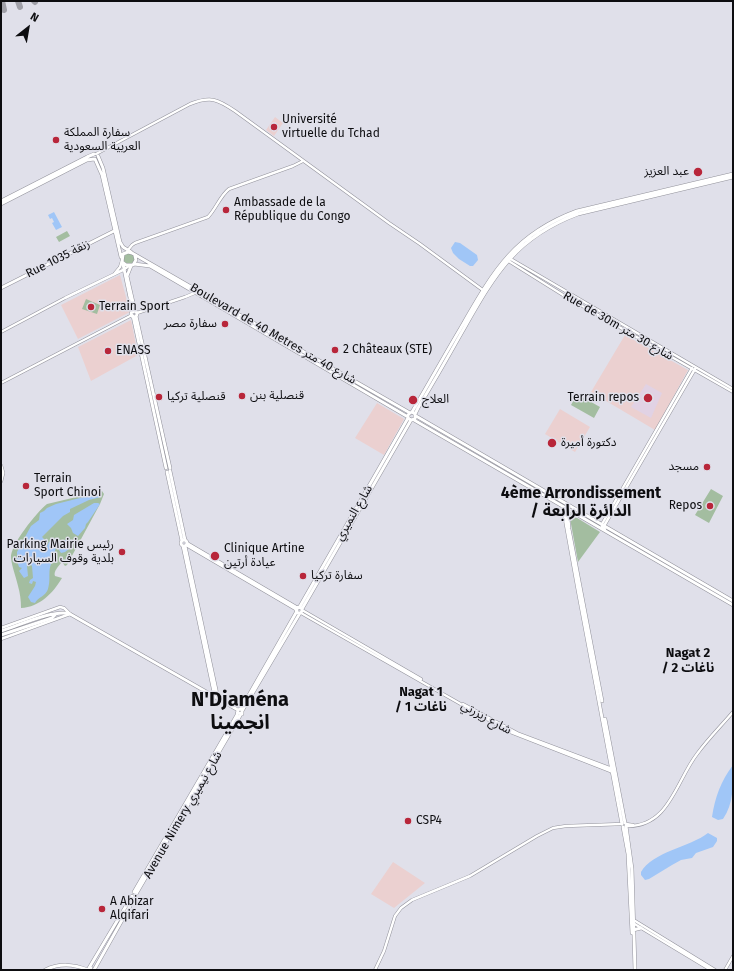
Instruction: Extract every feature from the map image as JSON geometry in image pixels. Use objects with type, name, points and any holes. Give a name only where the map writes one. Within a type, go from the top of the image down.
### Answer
[{"type":"main road","points":[[1,204],[96,156]]},
{"type":"main road","points":[[1,201],[87,157],[96,156]]},
{"type":"main road","points":[[96,156],[102,175],[122,260],[185,544],[217,698]]},
{"type":"main road","points":[[96,156],[103,168],[120,242],[128,250]]},
{"type":"main road","name":"شارع النميري","points":[[299,610],[484,291],[507,259],[540,233],[556,223],[578,214],[733,176]]},
{"type":"main road","name":"Rue 1035 زنقة","points":[[1,288],[114,231]]},
{"type":"main road","name":"Boulevard de 40 Metres شارع 40 متر","points":[[128,250],[197,292]]},
{"type":"main road","points":[[122,260],[125,253],[134,254],[136,260],[127,276],[134,314]]},
{"type":"main road","points":[[122,260],[124,264],[132,265]]},
{"type":"main road","name":"Boulevard de 40 Metres شارع 40 متر","points":[[132,265],[150,266],[412,416]]},
{"type":"main road","points":[[412,416],[565,503],[603,528],[733,605]]},
{"type":"main road","points":[[412,416],[565,508],[733,600]]},
{"type":"main road","points":[[1,466],[3,474],[1,481]]},
{"type":"main road","points":[[565,503],[578,590],[632,869],[634,970]]},
{"type":"main road","name":"Avenue Nimery شارع نيميري","points":[[88,969],[134,895],[299,610]]},
{"type":"main road","points":[[1,632],[51,615],[64,613],[70,614],[240,712]]},
{"type":"main road","points":[[1,636],[52,618],[55,615]]},
{"type":"main road","name":"Avenue Nimery شارع نيميري","points":[[94,970],[134,895]]},
{"type":"main road","points":[[632,921],[634,930],[634,970]]},
{"type":"main road","points":[[634,930],[641,928]]},
{"type":"main road","points":[[45,970],[57,965],[66,964],[88,969],[92,968],[94,970]]},
{"type":"street","points":[[96,156],[103,150],[190,104],[202,100],[213,99],[222,102],[484,291]]},
{"type":"street","points":[[128,250],[135,243],[208,217],[213,212],[224,193],[229,189],[294,166],[303,161]]},
{"type":"street","name":"Rue de 30m شارع 30 متر","points":[[507,259],[733,392]]},
{"type":"street","points":[[114,274],[120,267],[122,260]]},
{"type":"street","points":[[1,332],[132,265]]},
{"type":"street","points":[[1,383],[134,314],[197,292]]},
{"type":"street","points":[[603,528],[694,368]]},
{"type":"street","name":"Rue de 30m شارع 30 متر","points":[[694,368],[733,389]]},
{"type":"street","name":"شارع زيزرتي","points":[[185,544],[508,731],[614,771]]},
{"type":"street","points":[[1,628],[60,607],[64,608],[70,614],[1,639]]},
{"type":"street","points":[[375,970],[384,951],[395,916],[401,908],[412,900],[470,876],[553,828],[566,826],[642,825],[654,819],[664,809],[696,754],[733,712]]},
{"type":"street","points":[[632,921],[641,928],[711,970]]},
{"type":"street","points":[[632,921],[715,970]]},
{"type":"street","points":[[725,970],[733,956]]},
{"type":"shaded area","name":"Université virtuelle du Tchad","points":[[275,117],[283,123],[274,136],[266,130]]},
{"type":"shaded area","points":[[120,275],[130,312],[78,339],[61,305]]},
{"type":"shaded area","name":"ENASS","points":[[131,320],[138,355],[91,381],[78,347]]},
{"type":"shaded area","points":[[625,335],[688,370],[655,430],[591,392]]},
{"type":"shaded area","name":"Terrain repos","points":[[646,384],[662,393],[651,418],[631,407]]},
{"type":"shaded area","points":[[377,403],[404,419],[384,455],[355,438]]},
{"type":"shaded area","points":[[560,409],[590,427],[575,452],[545,434]]},
{"type":"shaded area","points":[[393,862],[425,883],[394,908],[371,894]]},
{"type":"green space","points":[[67,231],[70,236],[59,242],[56,237]]},
{"type":"green space","points":[[127,254],[131,254],[133,255],[133,263],[127,264],[124,261],[124,257]]},
{"type":"green space","name":"Terrain Sport","points":[[86,299],[100,305],[97,314],[82,309]]},
{"type":"green space","points":[[577,394],[600,407],[594,418],[571,405]]},
{"type":"green space","name":"Repos","points":[[711,489],[723,496],[709,523],[695,515]]},
{"type":"green space","points":[[102,491],[104,494],[100,504],[67,565],[65,566],[62,562],[56,571],[55,576],[62,578],[58,584],[50,594],[40,602],[21,608],[21,599],[11,558],[12,552],[19,537],[47,504]]},
{"type":"green space","points":[[569,513],[600,532],[578,562]]},
{"type":"water","points":[[54,212],[62,227],[56,230],[52,223],[54,222],[52,218],[50,219],[48,215]]},
{"type":"water","points":[[455,242],[460,243],[477,255],[478,260],[473,266],[470,266],[459,259],[453,253],[451,248]]},
{"type":"water","points":[[100,493],[101,497],[89,500],[70,509],[70,512],[63,516],[42,537],[45,540],[39,547],[41,548],[40,551],[44,552],[49,542],[58,539],[55,551],[57,555],[51,564],[47,591],[35,603],[31,602],[28,597],[36,582],[33,581],[32,584],[29,583],[33,578],[32,566],[29,563],[27,566],[28,576],[24,578],[19,571],[22,568],[19,567],[17,561],[17,552],[31,526],[39,520],[40,513],[47,508],[56,504]]},
{"type":"water","points":[[94,503],[100,504],[86,524],[85,528],[78,536],[73,533],[67,524],[73,520],[74,515]]},
{"type":"water","points":[[65,540],[72,540],[74,542],[72,544],[73,546],[61,553],[59,550],[62,542]]},
{"type":"water","points":[[733,765],[733,787],[731,800],[727,813],[723,819],[718,820],[712,817],[715,803],[722,783]]},
{"type":"water","points":[[708,833],[717,838],[717,841],[713,847],[696,853],[692,858],[681,860],[649,879],[645,880],[641,875],[641,872],[646,865],[654,859]]},
{"type":"taxiway","points":[[2,1],[4,10]]},
{"type":"taxiway","points":[[18,1],[20,7]]},
{"type":"place","name":"Université virtuelle du Tchad","points":[[274,127]]},
{"type":"place","name":"سفارة المملكة العربية السعودية","points":[[56,140]]},
{"type":"place","name":"عبد العزيز","points":[[698,172]]},
{"type":"place","name":"Ambassade de la République du Congo","points":[[226,210]]},
{"type":"place","name":"Terrain Sport","points":[[91,307]]},
{"type":"place","name":"سفارة مصر","points":[[225,324]]},
{"type":"place","name":"2 Châteaux (STE)","points":[[335,350]]},
{"type":"place","name":"ENASS","points":[[108,351]]},
{"type":"place","name":"قنصلية بنن","points":[[242,396]]},
{"type":"place","name":"قنصلية تركيا","points":[[159,397]]},
{"type":"place","name":"Terrain repos","points":[[648,398]]},
{"type":"place","name":"العلاج","points":[[413,400]]},
{"type":"place","name":"دكتورة أميرة","points":[[552,443]]},
{"type":"place","name":"مسجد","points":[[707,467]]},
{"type":"place","name":"Terrain Sport Chinoi","points":[[26,486]]},
{"type":"place","name":"Repos","points":[[710,506]]},
{"type":"place","name":"Parking Mairie رئيس بلدية وقوف السيارات","points":[[122,552]]},
{"type":"place","name":"Clinique Artine عيادة أرتين","points":[[215,556]]},
{"type":"place","name":"سفارة تركيا","points":[[303,576]]},
{"type":"place","name":"CSP4","points":[[408,821]]},
{"type":"place","name":"A Abizar Alqifari","points":[[102,909]]},
{"type":"district","name":"4ème Arrondissement / الدائرة الرابعة","points":[[581,503]]},
{"type":"district","name":"Nagat 2 / ناغات 2","points":[[688,660]]},
{"type":"district","name":"Nagat 1 / ناغات 1","points":[[421,700]]},
{"type":"district","name":"N'Djaména انجمينا","points":[[240,712]]}]
